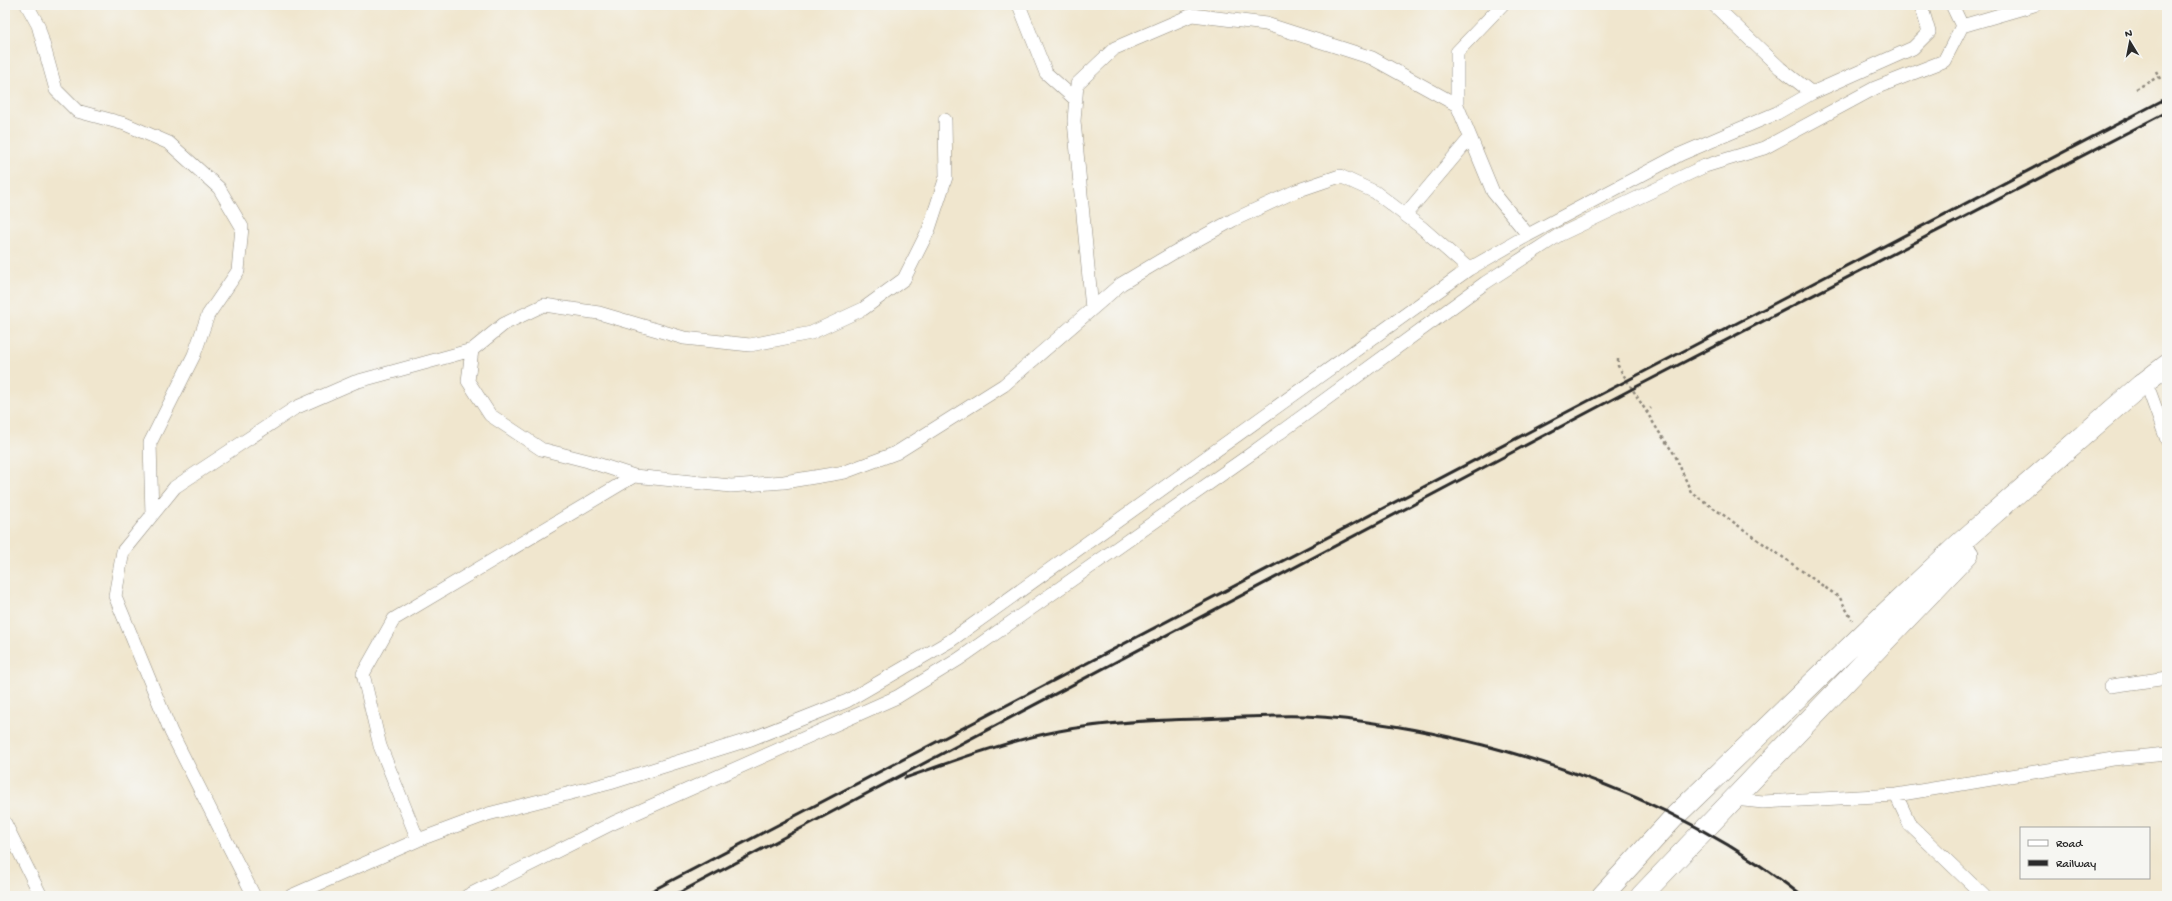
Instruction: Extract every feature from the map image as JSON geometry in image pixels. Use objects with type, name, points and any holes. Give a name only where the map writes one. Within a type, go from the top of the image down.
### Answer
[{"type":"main road","points":[[1602,896],[1676,815],[1904,608],[2094,426],[2141,385],[2167,365]]},
{"type":"main road","points":[[1641,896],[1734,799],[1904,608],[2150,393],[2167,381]]},
{"type":"street","points":[[27,5],[38,25],[56,90],[77,111],[125,124],[169,143],[219,188],[242,227],[238,271],[208,315],[194,355],[150,443],[152,515]]},
{"type":"street","points":[[1019,5],[1046,73],[1076,100]]},
{"type":"street","points":[[1502,5],[1457,52],[1457,105],[1493,192],[1528,235]]},
{"type":"street","points":[[1714,5],[1780,68],[1812,93]]},
{"type":"street","points":[[291,896],[418,840],[488,814],[610,783],[751,739],[847,701],[950,641],[1469,269],[1528,235],[1681,154],[1778,113],[1812,93],[1913,48],[1929,32],[1921,5]]},
{"type":"street","points":[[1952,5],[1962,26]]},
{"type":"street","points":[[467,896],[613,823],[897,697],[959,659],[1248,456],[1485,283],[1559,235],[1705,166],[1764,148],[1876,88],[1944,61],[1962,26],[2034,5]]},
{"type":"street","points":[[1092,309],[1085,218],[1079,184],[1074,121],[1077,84],[1115,48],[1192,15],[1266,24],[1372,58],[1457,105]]},
{"type":"street","points":[[254,896],[171,732],[116,596],[123,551],[175,487],[295,408],[355,382],[472,350],[504,324],[544,305],[599,314],[684,338],[750,345],[811,333],[863,308],[904,280],[929,229],[946,177],[945,120]]},
{"type":"street","points":[[1405,215],[1470,138]]},
{"type":"street","points":[[472,350],[468,381],[490,415],[542,449],[588,461],[634,476],[731,486],[784,482],[845,472],[896,454],[1004,385],[1121,284],[1233,220],[1296,191],[1340,176],[1376,192],[1469,269]]},
{"type":"street","points":[[2150,393],[2167,440]]},
{"type":"street","points":[[418,840],[380,746],[363,674],[394,619],[634,476]]},
{"type":"street","points":[[2111,686],[2167,678]]},
{"type":"street","points":[[1734,799],[1763,802],[1896,795],[2113,759],[2167,754]]},
{"type":"street","points":[[1896,795],[1910,825],[1984,896]]},
{"type":"street","points":[[5,823],[41,896]]},
{"type":"path","points":[[2156,71],[2161,82]]},
{"type":"path","points":[[2136,89],[2158,77]]},
{"type":"path","points":[[2163,140],[2167,138]]},
{"type":"path","points":[[1618,359],[1618,366],[1646,412],[1675,455],[1691,492],[1840,598],[1853,622]]},
{"type":"path","points":[[1646,412],[1651,408]]},
{"type":"railway","points":[[642,896],[2167,98]]},
{"type":"railway","points":[[673,896],[1632,389],[2167,112]]},
{"type":"railway","points":[[905,778],[1020,740],[1094,725],[1253,716],[1328,717],[1417,730],[1483,745],[1526,757],[1610,786],[1650,804],[1729,845],[1766,869],[1802,896]]}]
